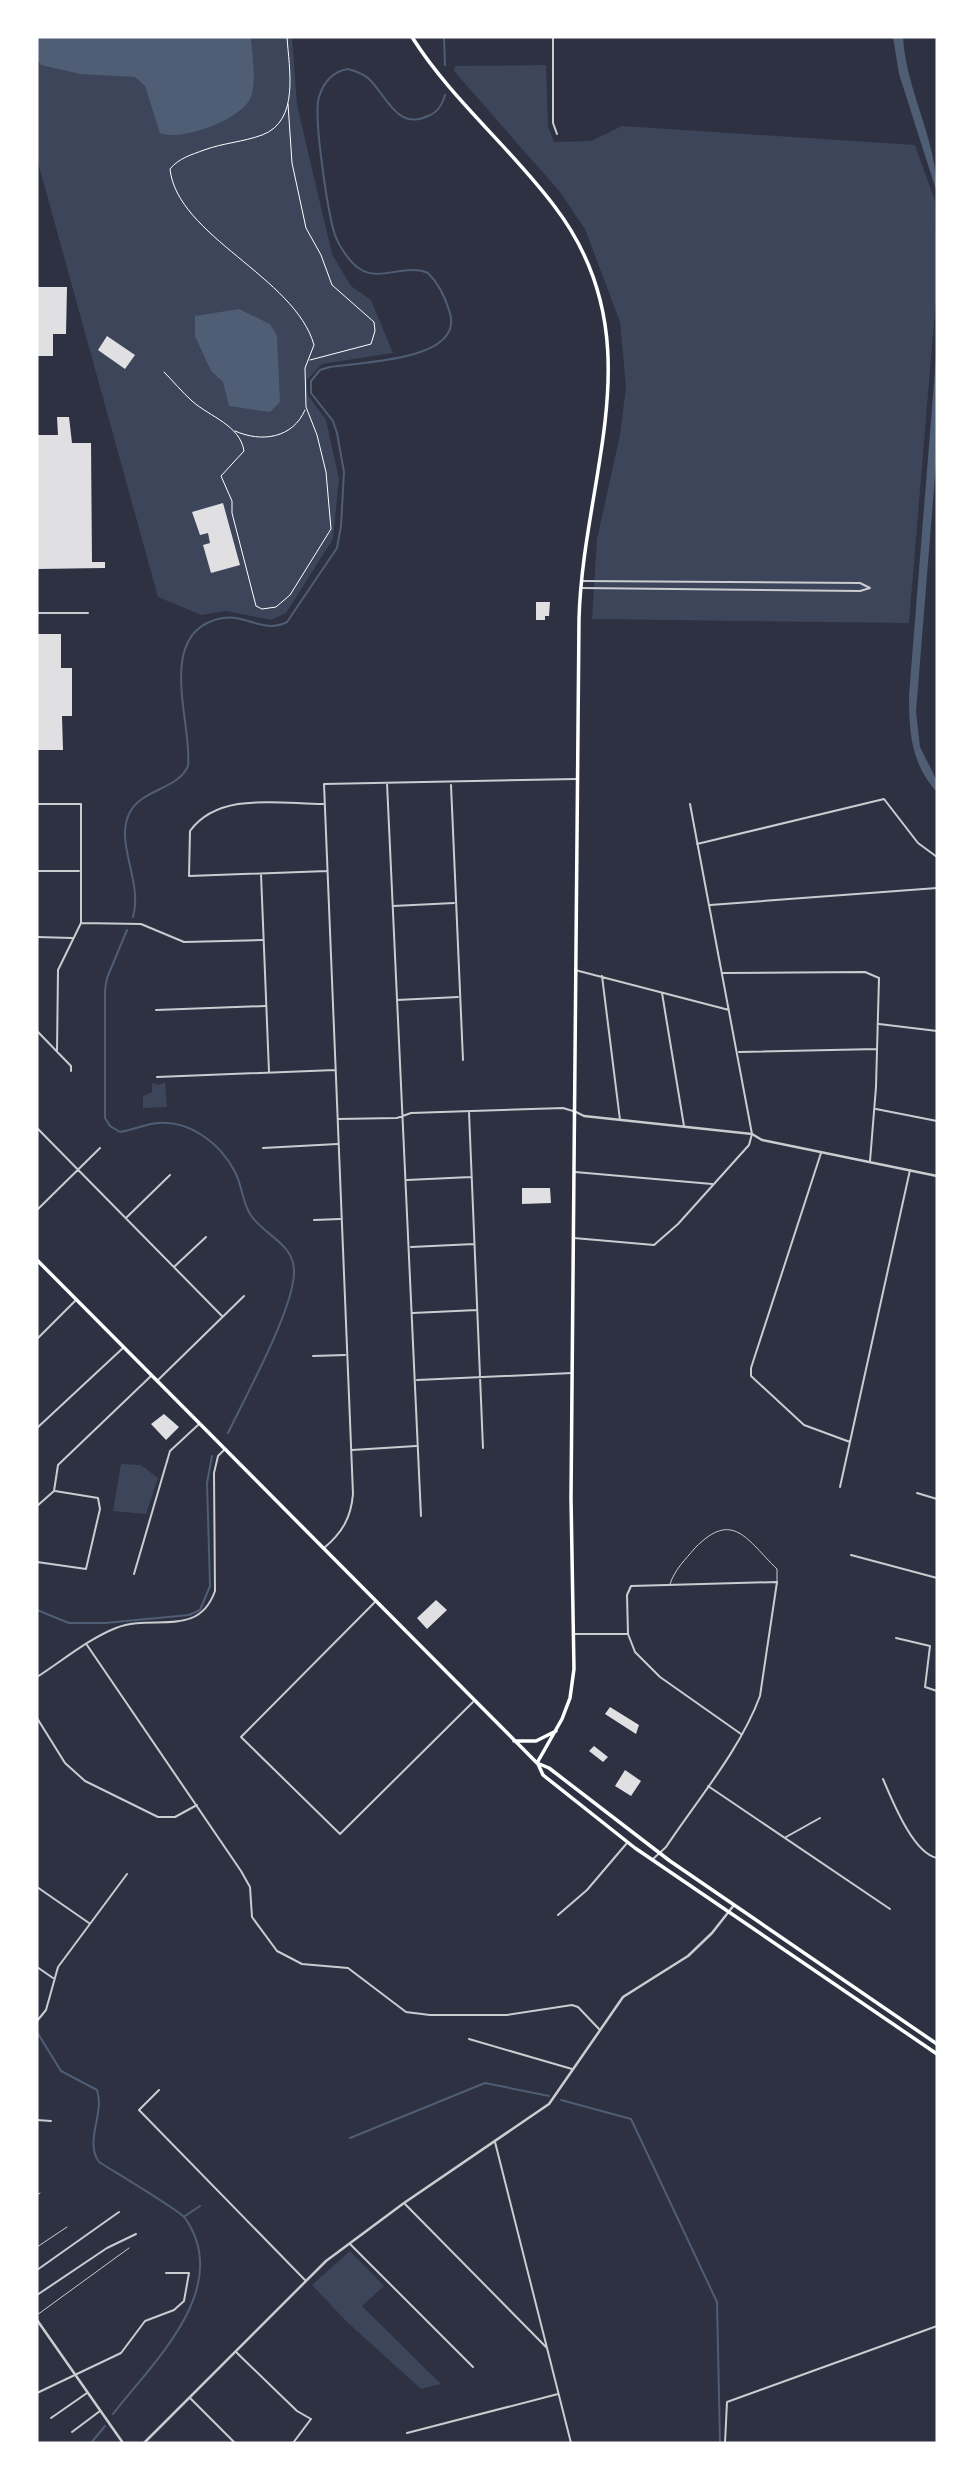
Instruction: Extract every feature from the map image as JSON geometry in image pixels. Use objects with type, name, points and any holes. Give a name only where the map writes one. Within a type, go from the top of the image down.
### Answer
[{"type":"main road","points":[[412,37],[557,210],[577,243],[604,317],[610,380],[580,588],[576,779],[573,1684],[557,1730],[537,1763]]},
{"type":"main road","points":[[37,1260],[537,1763],[549,1769],[658,1853],[937,2044]]},
{"type":"main road","points":[[513,1741],[536,1741],[557,1730]]},
{"type":"main road","points":[[537,1763],[543,1775],[628,1842],[937,2054]]},
{"type":"street","points":[[553,37],[553,123],[557,134]]},
{"type":"street","points":[[580,588],[860,591],[870,587],[860,583],[581,581]]},
{"type":"street","points":[[648,581],[648,589]]},
{"type":"street","points":[[709,581],[709,590]]},
{"type":"street","points":[[764,582],[764,590]]},
{"type":"street","points":[[818,583],[818,591]]},
{"type":"street","points":[[37,613],[88,613]]},
{"type":"street","points":[[323,1549],[343,1528],[351,1511],[351,1450],[324,784],[576,779]]},
{"type":"street","points":[[387,782],[421,1516]]},
{"type":"street","points":[[451,783],[463,1060]]},
{"type":"street","points":[[697,844],[884,799],[911,836],[937,857]]},
{"type":"street","points":[[37,804],[81,804],[80,923],[58,970],[57,1052]]},
{"type":"street","points":[[324,804],[245,804],[214,811],[190,831],[189,876],[327,871]]},
{"type":"street","points":[[574,1238],[654,1245],[678,1224],[748,1145],[752,1134],[690,804]]},
{"type":"street","points":[[37,871],[80,871]]},
{"type":"street","points":[[261,873],[269,1072]]},
{"type":"street","points":[[709,905],[937,888]]},
{"type":"street","points":[[392,906],[456,903]]},
{"type":"street","points":[[80,923],[141,924],[184,942],[263,940]]},
{"type":"street","points":[[37,937],[73,938]]},
{"type":"street","points":[[575,970],[730,1010]]},
{"type":"street","points":[[722,973],[865,972],[879,978],[878,1049],[870,1162]]},
{"type":"street","points":[[602,975],[620,1120]]},
{"type":"street","points":[[662,992],[684,1126]]},
{"type":"street","points":[[396,1000],[460,998]]},
{"type":"street","points":[[156,1010],[266,1006]]},
{"type":"street","points":[[879,1024],[937,1031]]},
{"type":"street","points":[[37,1031],[71,1070]]},
{"type":"street","points":[[738,1052],[878,1049]]},
{"type":"street","points":[[158,1077],[335,1070]]},
{"type":"street","points":[[338,1119],[563,1108],[584,1116],[752,1134],[762,1140],[937,1176]]},
{"type":"street","points":[[875,1108],[937,1121]]},
{"type":"street","points":[[470,1112],[482,1448]]},
{"type":"street","points":[[37,1128],[222,1316]]},
{"type":"street","points":[[263,1148],[338,1144]]},
{"type":"street","points":[[37,1210],[100,1147]]},
{"type":"street","points":[[821,1152],[751,1368],[751,1376],[804,1426],[850,1442]]},
{"type":"street","points":[[841,1487],[910,1170]]},
{"type":"street","points":[[575,1172],[713,1184]]},
{"type":"street","points":[[126,1218],[170,1175]]},
{"type":"street","points":[[407,1180],[472,1177]]},
{"type":"street","points":[[314,1220],[341,1219]]},
{"type":"street","points":[[174,1267],[206,1237]]},
{"type":"street","points":[[410,1247],[474,1244]]},
{"type":"street","points":[[157,1381],[244,1296]]},
{"type":"street","points":[[37,1339],[76,1300]]},
{"type":"street","points":[[412,1313],[477,1310]]},
{"type":"street","points":[[37,1428],[124,1348]]},
{"type":"street","points":[[313,1356],[346,1355]]},
{"type":"street","points":[[415,1380],[573,1373]]},
{"type":"street","points":[[37,1506],[54,1491],[58,1465],[151,1375]]},
{"type":"street","points":[[134,1574],[170,1451],[199,1424]]},
{"type":"street","points":[[351,1450],[418,1446]]},
{"type":"street","points":[[37,1677],[115,1628],[200,1616],[209,1607],[215,1591],[214,1473],[218,1456],[224,1450]]},
{"type":"street","points":[[37,1562],[86,1569],[100,1509],[98,1498],[54,1491]]},
{"type":"street","points":[[917,1493],[937,1499]]},
{"type":"street","points":[[851,1555],[937,1578]]},
{"type":"street","points":[[653,1860],[667,1847],[741,1734],[760,1696],[777,1582],[631,1586],[627,1599],[628,1634],[635,1652],[645,1664],[741,1734]]},
{"type":"street","points":[[375,1602],[241,1737],[340,1834],[473,1701]]},
{"type":"street","points":[[574,1633],[628,1634]]},
{"type":"street","points":[[896,1638],[930,1646],[925,1688],[937,1691]]},
{"type":"street","points":[[87,1645],[247,1881],[252,1917],[270,1944],[284,1956],[313,1967],[348,1968],[411,2014],[507,2015],[572,2005],[578,2007],[600,2029]]},
{"type":"street","points":[[37,1718],[65,1763],[85,1781],[158,1817],[175,1817],[197,1805]]},
{"type":"street","points":[[883,1779],[920,1850],[937,1858]]},
{"type":"street","points":[[707,1786],[890,1909]]},
{"type":"street","points":[[786,1838],[820,1818]]},
{"type":"street","points":[[558,1915],[587,1890],[628,1842]]},
{"type":"street","points":[[37,2021],[46,2010],[54,1978],[90,1923],[128,1874]]},
{"type":"street","points":[[37,1887],[90,1923]]},
{"type":"street","points":[[144,2443],[305,2281],[349,2244],[404,2203],[550,2104],[600,2029],[629,1992],[688,1956],[734,1905]]},
{"type":"street","points":[[37,1968],[54,1978]]},
{"type":"street","points":[[469,2039],[573,2069]]},
{"type":"street","points":[[159,2090],[139,2110],[305,2281]]},
{"type":"street","points":[[37,2120],[51,2121]]},
{"type":"street","points":[[494,2141],[572,2443]]},
{"type":"street","points":[[404,2203],[547,2347]]},
{"type":"street","points":[[37,2270],[119,2212]]},
{"type":"street","points":[[37,2295],[107,2248],[136,2234]]},
{"type":"street","points":[[349,2244],[473,2367]]},
{"type":"street","points":[[37,2393],[121,2353],[145,2321],[174,2311],[184,2301],[189,2273],[166,2273]]},
{"type":"street","points":[[37,2320],[123,2443]]},
{"type":"street","points":[[725,2443],[727,2402],[937,2326]]},
{"type":"street","points":[[235,2351],[296,2411],[311,2419],[293,2443]]},
{"type":"street","points":[[51,2418],[88,2392]]},
{"type":"street","points":[[407,2433],[559,2394]]},
{"type":"street","points":[[190,2398],[231,2442],[235,2443]]},
{"type":"street","points":[[72,2432],[100,2411]]},
{"type":"lane","points":[[670,1584],[674,1571],[696,1547],[710,1533],[722,1528],[735,1529],[749,1540],[777,1569],[777,1582]]},
{"type":"lane","points":[[37,2247],[67,2227]]},
{"type":"lane","points":[[37,2315],[129,2248]]},
{"type":"path","points":[[287,37],[292,163],[306,228],[321,254],[332,285],[374,322],[375,331],[371,344],[307,360]]},
{"type":"path","points":[[164,372],[192,401],[235,431],[243,442],[244,451],[221,476],[232,501],[232,513],[256,606],[262,609],[276,607],[290,595],[331,529],[326,472],[317,435],[306,407],[304,379],[307,360],[314,345],[301,317],[202,223],[172,181],[170,169],[187,157],[220,144],[265,134],[284,118],[288,101]]},
{"type":"path","points":[[235,431],[278,436],[290,431],[300,421],[306,407]]},
{"type":"shaded area","points":[[37,37],[292,37],[297,105],[332,254],[351,286],[371,300],[393,353],[322,364],[307,380],[308,395],[326,420],[339,479],[333,539],[286,613],[271,620],[226,611],[201,615],[158,597],[37,159]]},
{"type":"shaded area","points":[[37,37],[251,37],[253,91],[246,105],[210,127],[182,134],[160,133],[145,86],[135,77],[80,74],[41,65],[37,59]]},
{"type":"shaded area","points":[[893,37],[903,37],[910,77],[932,153],[937,193],[899,74]]},
{"type":"shaded area","points":[[546,65],[548,126],[554,142],[591,141],[622,126],[915,145],[935,201],[937,286],[909,623],[592,619],[597,539],[620,435],[626,387],[620,322],[585,229],[560,192],[454,71],[455,66]]},
{"type":"shaded area","points":[[239,309],[270,324],[277,336],[280,402],[270,412],[229,406],[223,382],[211,371],[195,336],[195,316]]},
{"type":"shaded area","points":[[937,345],[937,451],[916,712],[920,747],[937,781],[937,792],[922,770],[913,747],[909,695]]},
{"type":"shaded area","points":[[165,1082],[167,1107],[143,1108],[143,1096],[152,1092],[152,1083],[159,1085]]},
{"type":"shaded area","points":[[121,1464],[141,1465],[158,1478],[146,1514],[113,1511]]},
{"type":"shaded area","points":[[350,2251],[384,2286],[362,2306],[441,2384],[421,2389],[346,2321],[312,2285]]},
{"type":"building","points":[[37,287],[67,287],[66,334],[53,334],[53,356],[37,356]]},
{"type":"building","points":[[107,336],[135,355],[125,369],[98,350]]},
{"type":"building","points":[[57,417],[69,417],[72,443],[91,443],[92,562],[105,562],[105,568],[37,569],[37,435],[58,435]]},
{"type":"building","points":[[223,503],[240,565],[211,573],[203,545],[210,543],[208,533],[200,535],[192,512]]},
{"type":"building","points":[[536,602],[550,602],[549,616],[545,616],[545,620],[536,620]]},
{"type":"building","points":[[37,634],[61,634],[61,668],[72,668],[72,716],[62,716],[63,750],[37,750]]},
{"type":"building","points":[[522,1188],[550,1188],[551,1203],[522,1204]]},
{"type":"building","points":[[164,1414],[179,1427],[166,1440],[151,1424]]},
{"type":"building","points":[[436,1600],[447,1610],[427,1629],[417,1618]]},
{"type":"building","points":[[610,1707],[639,1725],[636,1734],[605,1714]]},
{"type":"building","points":[[594,1746],[608,1757],[603,1762],[589,1751]]},
{"type":"building","points":[[625,1770],[641,1781],[631,1796],[615,1786]]},
{"type":"waterway","points":[[444,37],[445,65]]},
{"type":"waterway","points":[[133,917],[135,890],[125,838],[126,826],[129,814],[141,799],[176,780],[188,766],[181,681],[182,659],[189,640],[202,626],[223,618],[271,626],[287,622],[337,548],[344,472],[333,421],[311,393],[311,381],[320,370],[330,367],[408,356],[428,349],[443,340],[451,327],[445,300],[428,273],[420,270],[376,274],[368,272],[352,263],[339,244],[332,224],[322,165],[318,124],[319,97],[333,75],[348,69],[368,78],[393,109],[408,119],[428,116],[441,105],[445,95]]},
{"type":"waterway","points":[[127,930],[107,978],[105,990],[105,1118],[110,1126],[120,1132],[164,1123],[190,1129],[212,1143],[236,1174],[250,1214],[284,1246],[293,1261],[292,1287],[278,1329],[228,1433]]},
{"type":"waterway","points":[[37,1610],[69,1623],[105,1623],[189,1615],[200,1610],[210,1586],[207,1483],[212,1456]]},
{"type":"waterway","points":[[37,2032],[61,2071],[97,2090],[99,2108],[93,2145],[99,2162],[185,2218],[198,2244],[200,2271],[194,2297],[182,2323],[166,2348],[113,2414]]},
{"type":"waterway","points":[[350,2138],[485,2083],[549,2096]]},
{"type":"waterway","points":[[561,2100],[631,2119],[717,2302],[720,2443]]},
{"type":"waterway","points":[[185,2216],[200,2206]]},
{"type":"waterway","points":[[91,2443],[105,2426]]}]
